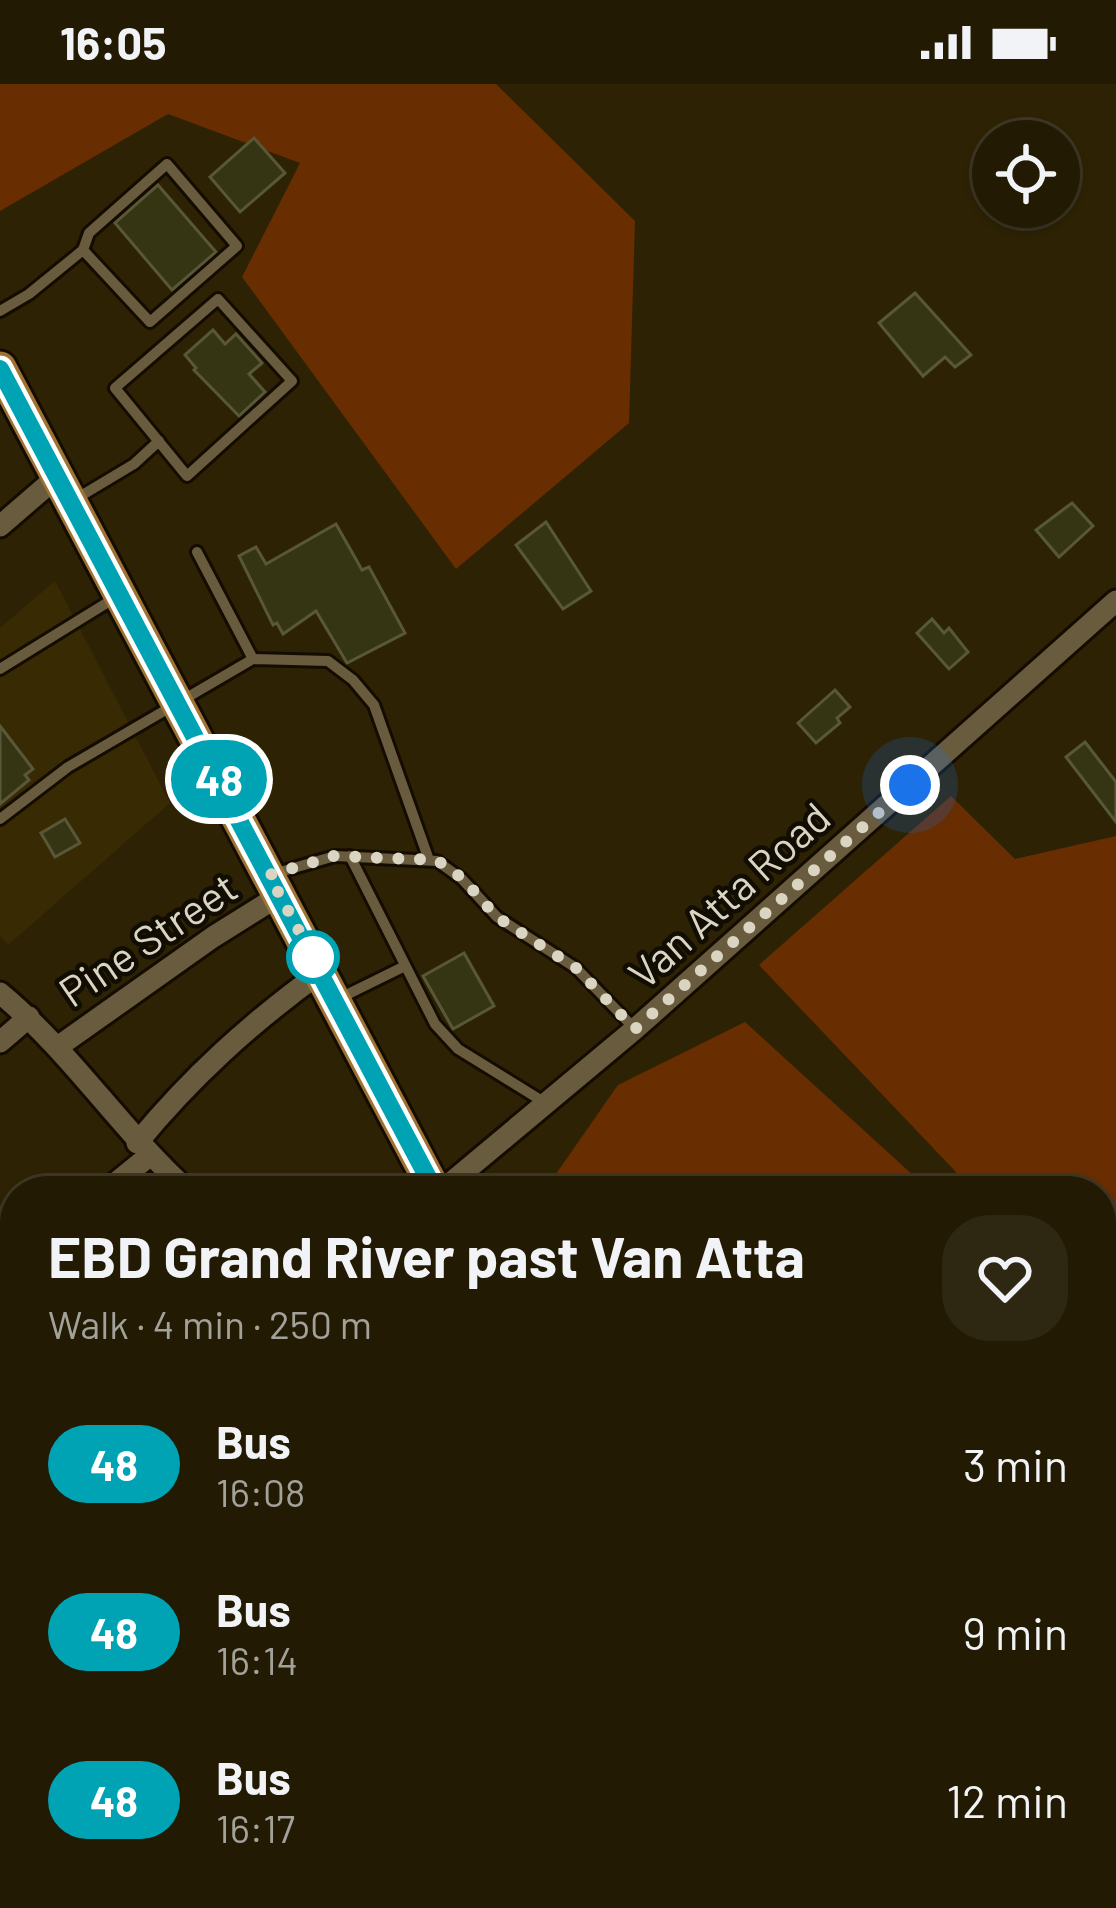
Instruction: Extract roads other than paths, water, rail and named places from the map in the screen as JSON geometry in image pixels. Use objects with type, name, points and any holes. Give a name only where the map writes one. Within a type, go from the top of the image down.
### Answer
[{"type":"main road","points":[[0,368],[430,1176]]},
{"type":"street","points":[[0,526],[65,489]]},
{"type":"street","name":"Van Atta Road","points":[[457,1176],[635,1029],[1116,602]]},
{"type":"street","name":"Pine Street","points":[[59,1046],[213,937],[274,885]]},
{"type":"street","points":[[119,1176],[184,1087],[251,1023],[328,986]]},
{"type":"street","points":[[0,993],[59,1046],[143,1149],[172,1176]]},
{"type":"street","name":"Pine Street","points":[[0,1042],[28,1017]]},
{"type":"lane","points":[[0,311],[83,250],[89,232],[167,164],[237,246],[150,322],[83,250]]},
{"type":"lane","points":[[218,299],[292,381],[187,476],[159,441],[115,388],[218,299]]},
{"type":"lane","points":[[65,489],[134,464],[159,441]]},
{"type":"lane","points":[[197,552],[254,659]]},
{"type":"lane","points":[[0,669],[121,594]]},
{"type":"lane","points":[[0,819],[68,766],[254,659],[328,661],[374,705],[429,860]]},
{"type":"lane","points":[[274,885],[334,856],[437,860],[462,878],[497,917],[576,968],[635,1029]]},
{"type":"lane","points":[[350,856],[435,1024],[458,1049],[547,1104]]},
{"type":"lane","points":[[328,986],[405,966]]}]
